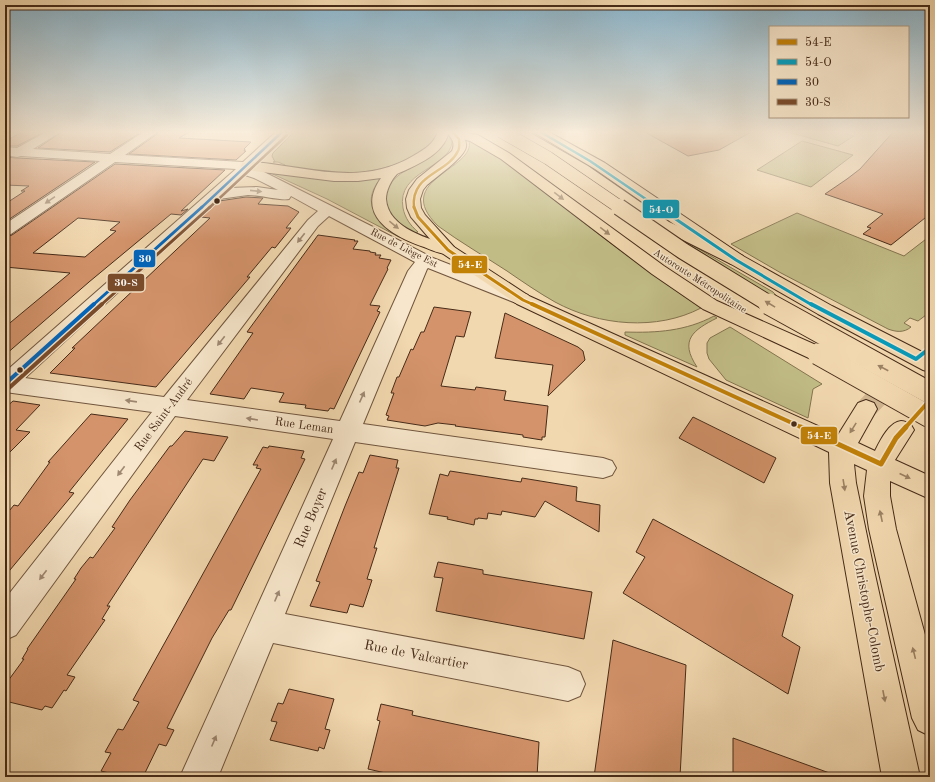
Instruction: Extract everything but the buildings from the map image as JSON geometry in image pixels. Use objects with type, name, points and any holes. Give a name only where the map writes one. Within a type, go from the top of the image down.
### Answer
[{"type":"main road","points":[[244,168],[250,167]]},
{"type":"main road","points":[[274,167],[301,173],[339,177],[362,176],[393,171],[399,167]]},
{"type":"main road","points":[[441,167],[422,182],[416,190],[413,203],[415,212],[421,221],[448,250],[523,300]]},
{"type":"main road","points":[[520,167],[658,270],[710,305],[818,354]]},
{"type":"main road","name":"Autoroute Métropolitaine","points":[[538,167],[613,223],[688,274],[818,354],[930,416]]},
{"type":"main road","name":"Autoroute Métropolitaine","points":[[562,167],[633,218],[712,269],[808,326],[930,392]]},
{"type":"main road","points":[[580,167],[664,225],[737,260],[798,295],[920,360]]},
{"type":"main road","points":[[601,167],[737,260]]},
{"type":"main road","points":[[393,171],[382,186],[379,195],[380,205],[384,215],[393,225],[414,239],[448,250]]},
{"type":"main road","name":"Rue de Liège Est","points":[[523,300],[881,464],[930,488]]},
{"type":"main road","name":"Avenue Christophe-Colomb","points":[[866,409],[854,425],[843,447],[841,455],[843,483],[901,777]]},
{"type":"main road","points":[[902,430],[888,448],[881,464],[877,488],[879,508],[888,554],[930,718]]},
{"type":"street","points":[[5,231],[98,167]]},
{"type":"street","name":"Rue de Liège Est","points":[[237,167],[244,168],[368,230],[427,262],[523,300]]},
{"type":"street","points":[[5,383],[244,168]]},
{"type":"street","points":[[213,196],[237,190],[260,191],[278,194],[328,211]]},
{"type":"street","name":"Rue Saint-André","points":[[5,624],[170,406],[313,223],[321,215],[328,211]]},
{"type":"street","name":"Rue Boyer","points":[[199,777],[346,432],[417,270],[420,266],[427,262]]},
{"type":"street","name":"Rue Leman","points":[[5,383],[603,468]]},
{"type":"street","name":"Rue de Valcartier","points":[[264,626],[568,684]]},
{"type":"shaded area","points":[[291,167],[386,167],[365,172],[340,174]]},
{"type":"shaded area","points":[[410,167],[430,167],[407,186],[403,196],[403,208],[405,215],[410,224],[418,232],[414,233],[400,224],[393,217],[386,202],[387,191],[392,182]]},
{"type":"shaded area","points":[[450,167],[515,167],[611,244],[701,308],[666,320],[647,323],[628,323],[609,321],[590,316],[555,302],[438,226],[426,210],[424,197],[429,186]]},
{"type":"shaded area","points":[[761,167],[837,167],[811,187],[757,170]]},
{"type":"shaded area","points":[[264,170],[381,178],[374,188],[371,196],[374,211],[379,218],[401,237],[327,199]]},
{"type":"shaded area","points":[[797,213],[904,256],[930,236],[930,312],[918,321],[910,318],[904,323],[911,327],[906,330],[897,331],[888,329],[781,273],[731,244]]},
{"type":"shaded area","points":[[649,220],[773,292],[783,303]]},
{"type":"shaded area","points":[[714,316],[717,318],[695,332],[689,343],[689,350],[697,367],[625,335],[625,332],[648,332],[682,328]]},
{"type":"shaded area","points":[[730,327],[822,384],[813,389],[808,418],[726,380],[709,359],[707,353],[707,343],[710,338]]},
{"type":"tunnel","points":[[866,409],[897,376]]},
{"type":"transit line","name":"30","points":[[5,384],[245,167]]},
{"type":"transit line","name":"30-S","points":[[9,388],[253,167]]},
{"type":"transit line","name":"54-E","points":[[441,167],[422,182],[416,190],[413,199],[414,208],[418,217],[448,250],[523,300],[881,464],[896,438],[930,400]]},
{"type":"transit line","name":"54-O","points":[[600,167],[711,244],[758,274],[802,299],[916,359],[930,348]]}]
